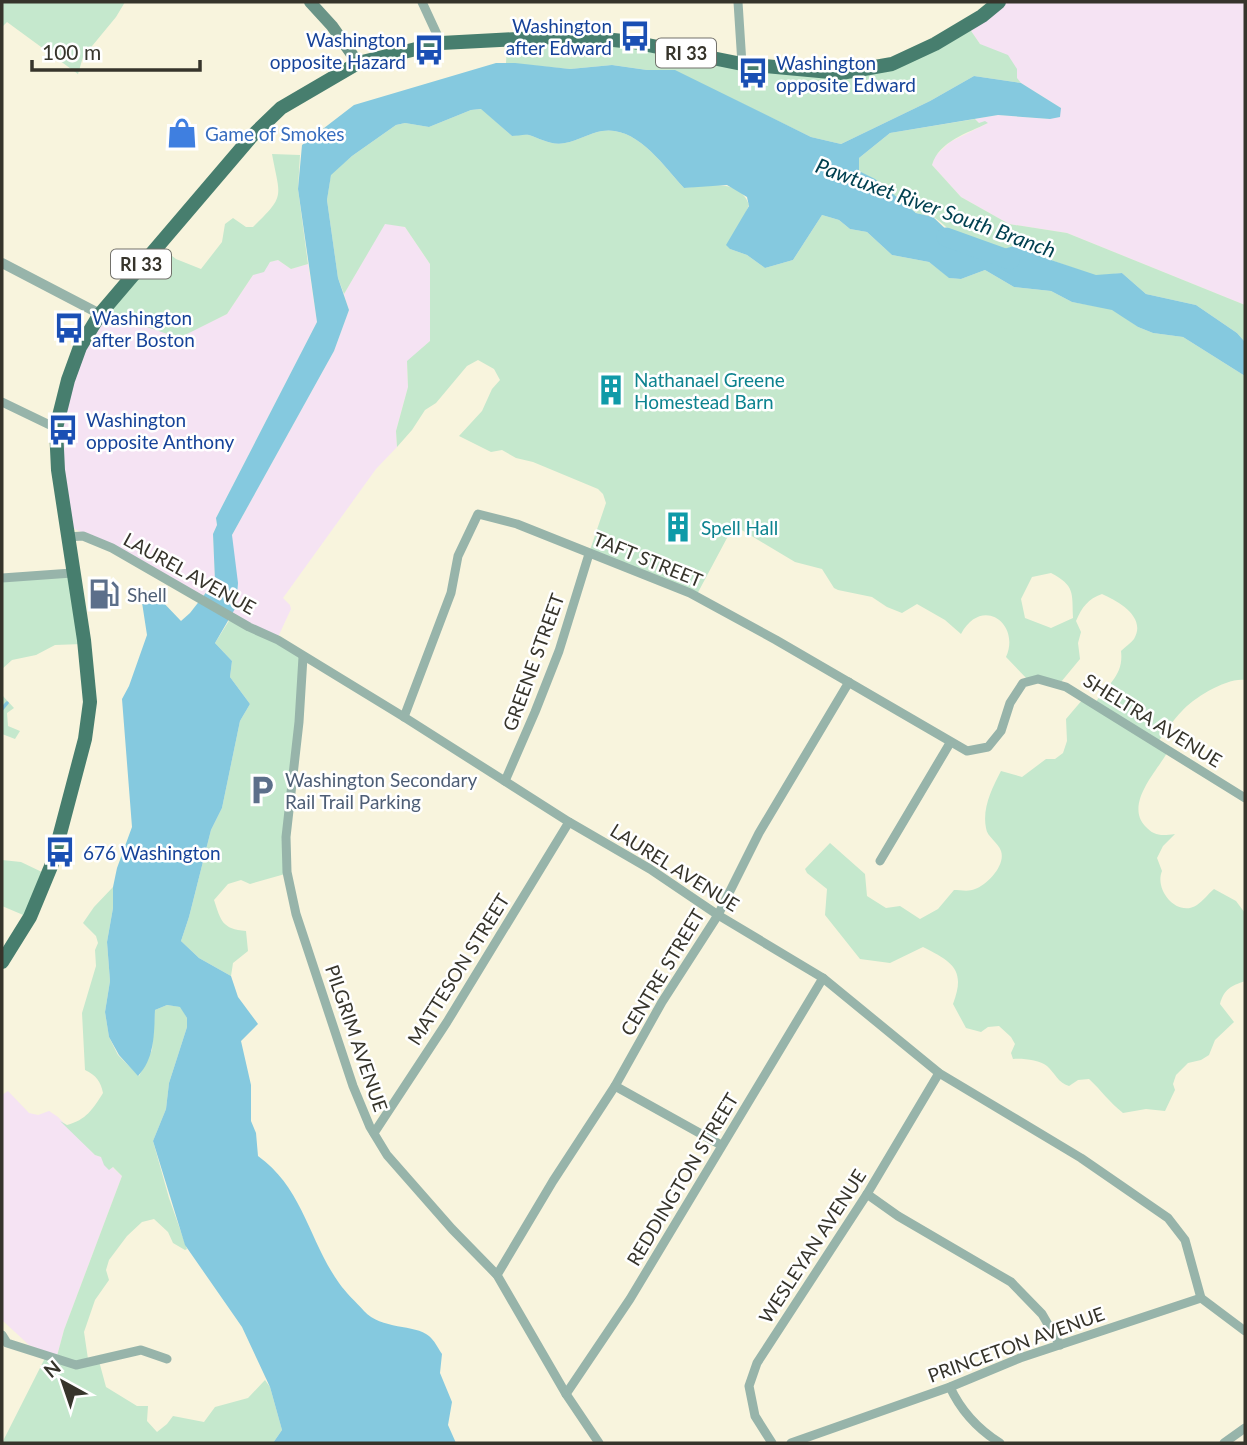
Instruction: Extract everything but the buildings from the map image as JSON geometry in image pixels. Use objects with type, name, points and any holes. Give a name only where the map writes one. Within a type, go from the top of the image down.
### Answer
[{"type":"main road","points":[[310,2],[332,26],[358,63]]},
{"type":"main road","name":"RI 33","points":[[2,962],[30,917],[52,864],[85,739],[90,702],[84,640],[58,470],[56,428],[68,380],[80,347],[100,314],[251,137],[281,108],[358,63],[441,43],[574,36],[633,42],[742,64],[841,73],[892,64],[935,44],[982,16],[999,2]]},
{"type":"street","points":[[422,2],[441,43]]},
{"type":"street","points":[[738,2],[742,64]]},
{"type":"street","points":[[2,263],[100,314]]},
{"type":"street","points":[[2,402],[56,428]]},
{"type":"street","name":"TAFT STREET","points":[[404,717],[451,593],[458,556],[478,514],[517,524],[690,593],[967,751],[988,747],[1001,731],[1010,704],[1023,683],[1038,679]]},
{"type":"street","name":"LAUREL AVENUE","points":[[67,537],[83,536],[112,548],[249,627],[278,640],[822,978],[939,1073],[1081,1158],[1168,1218],[1185,1240],[1201,1298]]},
{"type":"street","name":"GREENE STREET","points":[[505,781],[559,651],[589,554]]},
{"type":"street","points":[[2,578],[72,573]]},
{"type":"street","name":"PILGRIM AVENUE","points":[[303,657],[299,722],[290,779],[286,837],[287,872],[296,914],[353,1086],[374,1133],[394,1164],[497,1275],[566,1394],[600,1443]]},
{"type":"street","name":"SHELTRA AVENUE","points":[[1038,679],[1066,687],[1245,798]]},
{"type":"street","name":"CENTRE STREET","points":[[497,1275],[553,1181],[615,1086],[662,1002],[718,915],[759,833],[849,682]]},
{"type":"street","points":[[880,861],[950,743]]},
{"type":"street","name":"MATTESON STREET","points":[[374,1133],[447,1022],[569,822]]},
{"type":"street","name":"REDDINGTON STREET","points":[[566,1394],[611,1329],[822,978]]},
{"type":"street","name":"WESLEYAN AVENUE","points":[[772,1443],[755,1416],[749,1386],[757,1363],[867,1194],[939,1073]]},
{"type":"street","points":[[615,1086],[721,1145]]},
{"type":"street","points":[[867,1194],[898,1216],[1011,1282],[1042,1314],[1060,1345]]},
{"type":"street","points":[[1201,1298],[1245,1331]]},
{"type":"street","name":"PRINCETON AVENUE","points":[[791,1443],[950,1387],[1020,1358],[1201,1298]]},
{"type":"street","points":[[2,1335],[7,1343],[76,1365],[141,1350],[167,1359]]},
{"type":"street","points":[[950,1387],[957,1404],[968,1417],[1000,1443]]},
{"type":"street","points":[[1224,1443],[1245,1427]]},
{"type":"shaded area","points":[[995,2],[1245,2],[1245,305],[1067,233],[1009,224],[961,197],[932,165],[935,156],[950,142],[988,123],[979,123],[975,119],[998,115],[1050,119],[1061,108],[1021,83],[980,44],[967,25]]},
{"type":"shaded area","points":[[385,223],[405,227],[430,264],[430,341],[407,362],[408,387],[396,431],[397,447],[376,469],[283,598],[291,609],[278,637],[232,616],[232,535],[334,351],[349,310],[344,294]]},
{"type":"shaded area","points":[[278,260],[291,269],[308,264],[317,322],[216,518],[217,525],[213,534],[215,581],[201,598],[141,562],[69,526],[57,419],[101,311],[179,337],[227,314],[253,275],[270,262]]},
{"type":"shaded area","points":[[8,1091],[29,1113],[38,1115],[49,1111],[58,1117],[95,1155],[101,1157],[122,1176],[64,1330],[57,1356],[29,1345],[2,1320],[2,1095]]},
{"type":"green space","points":[[2,2],[125,2],[83,57],[78,74],[7,22],[2,27]]},
{"type":"green space","points":[[967,25],[980,44],[1008,55],[1017,69],[1017,78],[1021,83],[974,76],[930,101],[841,144],[811,137],[675,71],[612,65],[570,69],[506,63],[507,45],[561,35],[740,63],[865,69]]},
{"type":"green space","points":[[482,109],[512,136],[529,135],[556,144],[602,131],[626,134],[648,149],[684,188],[712,185],[731,187],[745,196],[749,205],[730,249],[747,255],[765,268],[793,260],[822,215],[839,220],[850,229],[867,232],[892,255],[929,262],[950,278],[961,279],[985,270],[1014,287],[1051,291],[1072,302],[1112,309],[1138,327],[1153,333],[1183,337],[1245,376],[1245,680],[1211,689],[1175,718],[1158,742],[1167,753],[1144,788],[1138,808],[1145,826],[1152,832],[1162,835],[1175,834],[1163,846],[1157,858],[1162,871],[1161,886],[1169,900],[1182,908],[1189,908],[1214,889],[1236,901],[1245,913],[1245,981],[1229,989],[1220,1004],[1234,1022],[1215,1040],[1209,1055],[1188,1063],[1176,1075],[1173,1084],[1175,1090],[1165,1111],[1146,1109],[1123,1113],[1089,1079],[1065,1085],[1044,1064],[1013,1059],[1011,1053],[1015,1044],[999,1026],[988,1027],[981,1032],[966,1028],[953,1004],[958,983],[954,968],[942,957],[923,947],[890,963],[860,959],[825,915],[827,889],[805,869],[830,843],[865,874],[867,896],[886,908],[900,906],[920,919],[938,909],[954,890],[967,891],[980,887],[994,874],[1001,862],[1000,848],[987,831],[985,813],[1001,771],[1022,777],[1046,759],[1055,759],[1063,753],[1067,741],[1066,719],[1083,699],[1095,703],[1118,673],[1121,651],[1134,639],[1137,631],[1134,617],[1123,606],[1102,594],[1093,598],[1076,621],[1081,632],[1078,643],[1080,659],[1061,682],[1028,680],[1006,657],[1008,634],[997,618],[979,616],[970,622],[961,634],[945,620],[917,604],[902,613],[872,597],[838,590],[822,569],[795,562],[740,529],[734,529],[727,538],[695,598],[589,553],[606,503],[598,489],[533,462],[516,458],[502,450],[491,452],[459,436],[482,411],[492,389],[500,380],[494,369],[478,360],[467,366],[436,403],[425,410],[397,447],[396,431],[408,387],[407,361],[430,341],[430,264],[405,227],[385,224],[344,294],[338,278],[327,200],[331,174],[396,125],[405,123],[429,127],[471,110]],"holes":[[[1051,573],[1068,586],[1073,602],[1073,618],[1051,628],[1025,618],[1021,599],[1032,577]]]},
{"type":"green space","points":[[975,119],[979,123],[988,123],[948,144],[932,165],[961,197],[1009,224],[1067,233],[1245,305],[1245,342],[1237,333],[1196,305],[1146,294],[1122,273],[1096,276],[1042,257],[1024,243],[992,252],[974,250],[961,242],[939,221],[910,209],[859,171],[859,158],[890,133]]},
{"type":"green space","points":[[272,154],[300,155],[298,189],[308,264],[291,269],[278,260],[270,262],[264,272],[253,275],[227,314],[179,338],[103,312],[158,245],[176,259],[201,269],[222,242],[225,224],[233,218],[246,227],[253,227],[271,208],[278,195]]},
{"type":"green space","points":[[69,572],[82,644],[55,645],[36,655],[12,660],[2,669],[2,578]]},
{"type":"green space","points":[[232,616],[300,655],[285,874],[250,884],[241,880],[228,884],[214,900],[227,926],[246,931],[248,951],[233,963],[231,976],[199,958],[181,941],[211,830],[222,808],[240,721],[250,704],[230,677],[232,661],[215,643]]},
{"type":"green space","points":[[2,695],[14,708],[7,713],[8,726],[20,731],[15,739],[2,734]]},
{"type":"green space","points":[[2,860],[21,862],[44,873],[28,917],[2,906]]},
{"type":"green space","points":[[113,887],[113,908],[107,942],[110,981],[105,1012],[109,1037],[118,1055],[139,1076],[152,1050],[155,1010],[167,1005],[181,1007],[187,1018],[187,1027],[169,1083],[166,1109],[153,1141],[187,1249],[173,1243],[168,1232],[154,1219],[142,1222],[127,1236],[109,1260],[106,1270],[109,1280],[95,1300],[84,1332],[88,1359],[99,1361],[106,1387],[137,1406],[148,1406],[147,1421],[157,1432],[173,1416],[204,1422],[215,1407],[248,1398],[265,1380],[270,1387],[282,1430],[273,1443],[2,1443],[45,1358],[57,1356],[64,1330],[122,1176],[113,1167],[109,1170],[101,1157],[95,1155],[60,1121],[67,1125],[84,1117],[103,1093],[97,1079],[85,1070],[82,1013],[96,966],[95,950],[98,943],[96,936],[83,923]]},
{"type":"water","points":[[496,63],[570,69],[612,65],[647,70],[675,70],[811,137],[841,144],[930,101],[974,76],[1021,83],[1061,108],[1060,117],[1050,119],[998,115],[890,133],[859,158],[859,171],[875,179],[916,213],[933,217],[952,235],[981,252],[997,251],[1024,243],[1042,257],[1096,275],[1122,273],[1146,294],[1196,305],[1237,333],[1245,342],[1245,376],[1183,337],[1153,333],[1138,327],[1112,310],[1072,302],[1051,291],[1014,287],[985,270],[961,279],[949,278],[929,262],[892,255],[867,232],[850,229],[839,220],[822,215],[793,260],[765,268],[726,245],[749,206],[747,197],[727,185],[684,188],[648,149],[626,134],[614,131],[597,132],[556,144],[529,135],[512,136],[481,109],[471,110],[429,127],[405,123],[396,125],[352,156],[331,175],[327,200],[338,278],[349,310],[334,351],[232,535],[238,583],[236,607],[215,643],[232,661],[230,677],[250,704],[240,721],[222,808],[211,830],[181,941],[199,958],[231,976],[238,997],[258,1024],[241,1041],[251,1085],[251,1121],[256,1133],[258,1156],[285,1183],[329,1267],[342,1287],[364,1311],[379,1321],[423,1332],[434,1342],[442,1354],[440,1373],[452,1402],[448,1425],[456,1443],[273,1443],[282,1430],[270,1387],[242,1327],[185,1245],[153,1141],[166,1109],[169,1083],[187,1027],[187,1018],[180,1007],[167,1005],[155,1010],[151,1053],[138,1076],[119,1055],[109,1037],[105,1012],[110,981],[107,942],[113,908],[113,887],[132,827],[122,699],[147,635],[141,596],[148,591],[159,598],[181,621],[215,581],[213,534],[217,525],[216,518],[317,322],[298,189],[302,145],[354,105]]},
{"type":"waterway","name":"Pawtuxet River South Branch","points":[[946,237],[1010,260]]},
{"type":"waterway","points":[[2,709],[7,703]]},
{"type":"place","name":"Washington after Edward","points":[[635,36]]},
{"type":"place","name":"Washington opposite Hazard","points":[[429,50]]},
{"type":"place","name":"Washington opposite Edward","points":[[753,73]]},
{"type":"place","name":"Game of Smokes","points":[[182,133]]},
{"type":"place","name":"Washington after Boston","points":[[69,328]]},
{"type":"place","name":"Nathanael Greene Homestead Barn","points":[[611,390]]},
{"type":"place","name":"Washington opposite Anthony","points":[[63,430]]},
{"type":"place","name":"Spell Hall","points":[[678,527]]},
{"type":"place","name":"Shell","points":[[104,594]]},
{"type":"place","name":"Washington Secondary Rail Trail Parking","points":[[262,790]]},
{"type":"place","name":"676 Washington","points":[[60,852]]}]
